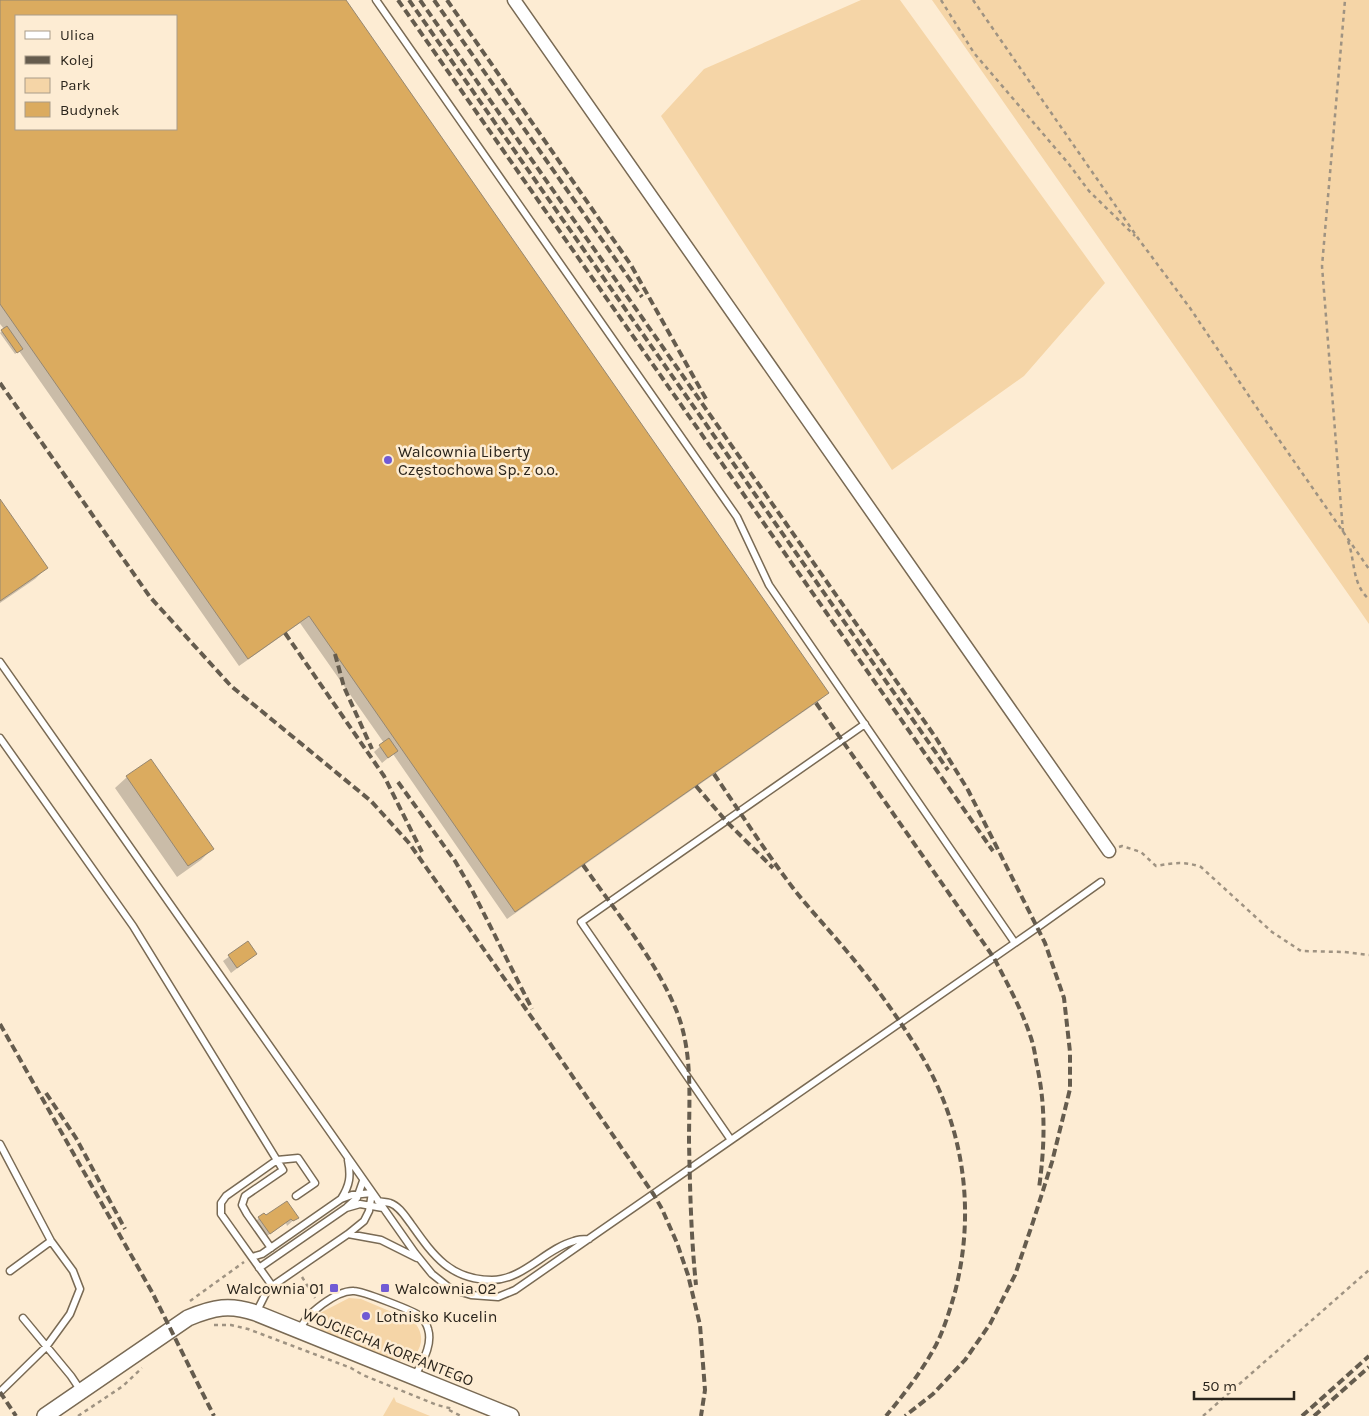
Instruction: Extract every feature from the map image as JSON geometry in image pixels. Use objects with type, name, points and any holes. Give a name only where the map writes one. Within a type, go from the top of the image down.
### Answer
[{"type":"street","points":[[514,0],[1109,851]]},
{"type":"street","name":"WOJCIECHA KORFANTEGO","points":[[45,1416],[188,1318],[207,1310],[228,1307],[256,1313],[300,1330],[510,1416]]},
{"type":"lane","points":[[376,0],[737,517],[769,585],[1015,943]]},
{"type":"lane","points":[[0,662],[421,1261],[432,1274],[451,1289],[470,1295],[498,1297],[515,1290],[591,1239],[1101,882]]},
{"type":"lane","points":[[731,1140],[581,922],[865,724]]},
{"type":"lane","points":[[0,738],[133,926],[283,1170],[245,1196],[242,1205],[271,1248]]},
{"type":"lane","points":[[0,1144],[52,1241],[73,1271],[80,1289],[70,1314],[46,1347],[0,1392]]},
{"type":"lane","points":[[272,1287],[221,1214],[221,1203],[226,1196],[277,1160],[298,1158],[315,1183],[296,1196]]},
{"type":"lane","points":[[341,1199],[348,1187],[350,1171],[347,1158]]},
{"type":"lane","points":[[259,1268],[346,1208],[357,1198],[363,1181]]},
{"type":"lane","points":[[252,1257],[262,1254],[341,1199],[359,1193],[372,1193]]},
{"type":"lane","points":[[256,1313],[268,1290],[364,1221],[370,1206],[372,1193]]},
{"type":"lane","points":[[378,1202],[391,1203],[402,1211],[428,1248],[444,1265],[474,1280],[495,1280],[510,1277],[563,1245],[575,1240],[591,1239]]},
{"type":"lane","points":[[346,1208],[360,1204],[382,1208]]},
{"type":"lane","points":[[348,1234],[381,1240],[412,1254],[421,1261]]},
{"type":"lane","points":[[10,1271],[52,1241]]},
{"type":"lane","points":[[300,1330],[303,1322],[313,1310],[342,1294],[354,1291],[389,1302],[420,1316],[428,1328],[429,1345],[415,1376]]},
{"type":"lane","points":[[23,1318],[71,1376],[81,1392]]},
{"type":"path","points":[[941,0],[974,53],[1068,163],[1089,191],[1140,241]]},
{"type":"path","points":[[973,0],[1140,241],[1190,308],[1369,569]]},
{"type":"path","points":[[1345,0],[1322,266],[1343,532],[1350,547],[1358,584],[1369,599]]},
{"type":"path","points":[[1109,851],[1122,846],[1140,852],[1156,866],[1180,862],[1200,867],[1272,932],[1301,951],[1344,952],[1369,955]]},
{"type":"path","points":[[296,1270],[315,1298],[319,1297]]},
{"type":"path","points":[[1203,1416],[1369,1270]]},
{"type":"path","points":[[209,1326],[225,1324],[248,1329],[444,1406],[461,1416]]},
{"type":"path","points":[[78,1416],[123,1386],[144,1366]]},
{"type":"green space","points":[[861,0],[900,0],[1105,283],[1024,376],[892,470],[661,116],[704,69]]},
{"type":"green space","points":[[932,0],[1369,0],[1369,624],[1358,608]]},
{"type":"green space","points":[[349,1298],[361,1299],[413,1321],[421,1336],[421,1343],[416,1354],[404,1361],[388,1358],[321,1330],[317,1321],[320,1313]]},
{"type":"green space","points":[[394,1397],[396,1402],[430,1416],[383,1416]]},
{"type":"building","name":"Walcownia Liberty Częstochowa Sp. z o.o.","points":[[0,0],[346,0],[829,693],[515,912],[309,616],[248,659],[0,304]]},
{"type":"building","points":[[7,326],[23,349],[17,353],[1,330]]},
{"type":"building","points":[[0,499],[48,568],[0,601]]},
{"type":"building","points":[[389,738],[398,751],[388,758],[379,745]]},
{"type":"building","points":[[151,759],[214,849],[188,866],[126,776]]},
{"type":"building","points":[[248,941],[257,954],[237,968],[228,955]]},
{"type":"building","points":[[287,1201],[299,1218],[293,1221],[291,1219],[270,1234],[258,1217],[264,1213],[266,1215]]},
{"type":"railway","points":[[398,0],[993,851]]},
{"type":"railway","points":[[409,0],[948,770]]},
{"type":"railway","points":[[420,0],[936,738],[968,790],[1045,943],[1064,998],[1070,1052],[1070,1089],[1052,1162],[1015,1275],[990,1324],[965,1360],[933,1394],[905,1416]]},
{"type":"railway","points":[[434,0],[642,297]]},
{"type":"railway","points":[[447,0],[631,265],[706,399]]},
{"type":"railway","points":[[0,383],[150,597],[231,686],[371,801],[409,843],[654,1195],[677,1243],[688,1275],[700,1325],[705,1390],[701,1416]]},
{"type":"railway","points":[[285,633],[384,776],[422,852]]},
{"type":"railway","points":[[335,654],[344,687],[372,749]]},
{"type":"railway","points":[[816,703],[994,958],[1018,1005],[1033,1045],[1042,1093],[1043,1140],[1039,1188]]},
{"type":"railway","points":[[714,774],[793,888],[859,966],[904,1028],[935,1081],[956,1139],[962,1169],[965,1230],[955,1292],[947,1319],[936,1345],[913,1382],[886,1416]]},
{"type":"railway","points":[[398,782],[455,861],[472,890],[532,1009]]},
{"type":"railway","points":[[696,786],[726,821],[773,868]]},
{"type":"railway","points":[[583,865],[647,955],[668,993],[682,1028],[686,1043],[689,1076],[690,1195],[696,1285]]},
{"type":"railway","points":[[0,1024],[152,1292],[214,1416]]},
{"type":"railway","points":[[46,1093],[76,1138],[125,1229]]},
{"type":"railway","points":[[1302,1416],[1369,1356]]},
{"type":"railway","points":[[1314,1416],[1369,1367]]},
{"type":"railway","points":[[0,1392],[16,1416]]},
{"type":"place","name":"Walcownia Liberty Częstochowa Sp. z o.o.","points":[[388,460]]},
{"type":"place","name":"Walcownia 01","points":[[334,1288]]},
{"type":"place","name":"Walcownia 02","points":[[385,1288]]},
{"type":"place","name":"Lotnisko Kucelin","points":[[366,1316]]}]
